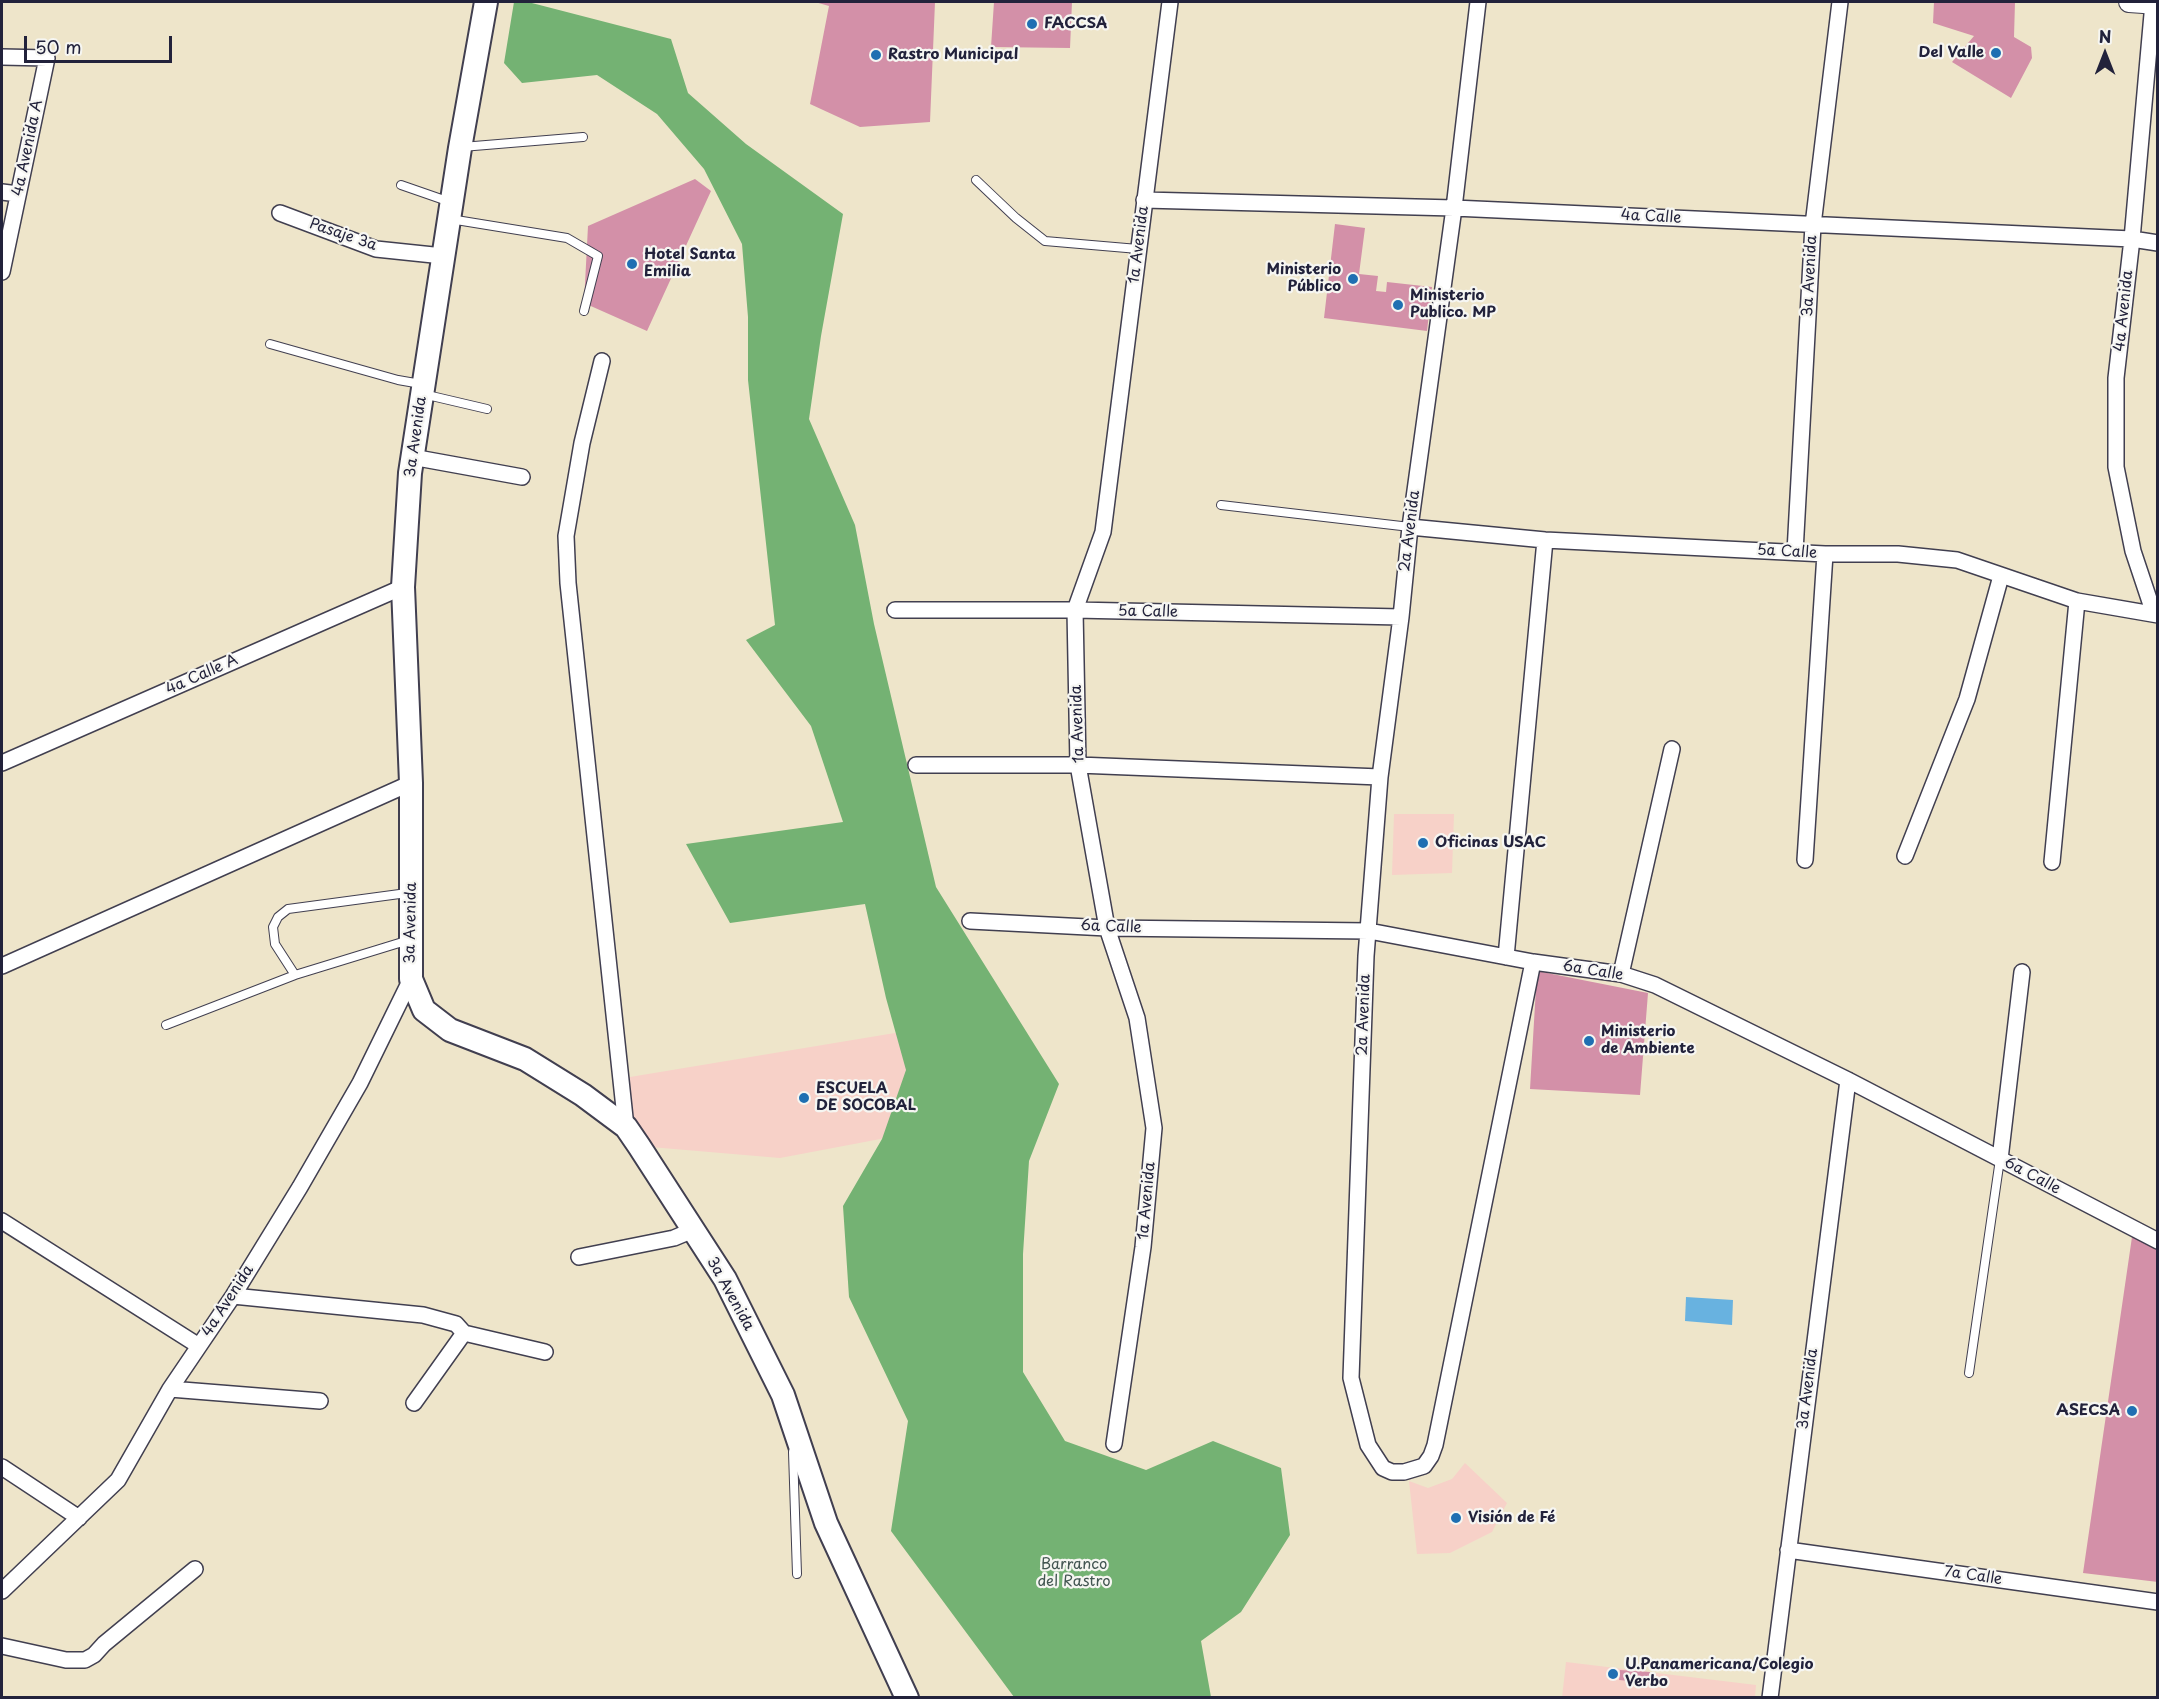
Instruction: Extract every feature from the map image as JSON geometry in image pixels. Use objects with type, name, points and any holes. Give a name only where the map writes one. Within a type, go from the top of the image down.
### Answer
[{"type":"main road","name":"3a Avenida","points":[[486,2],[460,148],[412,457],[403,587],[411,783],[411,979],[424,1010],[450,1030],[525,1059],[583,1095],[626,1127],[725,1279],[783,1395],[826,1523],[907,1698]]},
{"type":"street","name":"1a Avenida","points":[[1114,1444],[1143,1247],[1154,1128],[1137,1018],[1107,928],[1078,765],[1075,610],[1103,532],[1170,2]]},
{"type":"street","name":"2a Avenida","points":[[1478,2],[1454,208],[1410,527],[1380,777],[1370,931],[1366,956],[1352,1378],[1368,1445],[1383,1468],[1392,1472],[1404,1472],[1424,1466],[1435,1445],[1533,962]]},
{"type":"street","name":"3a Avenida","points":[[1795,552],[1813,225],[1840,2]]},
{"type":"street","points":[[2130,2],[2155,3]]},
{"type":"street","name":"4a Avenida","points":[[2155,3],[2116,378],[2116,467],[2133,551],[2156,615]]},
{"type":"street","name":"4a Avenida A","points":[[2,57],[47,58],[2,272]]},
{"type":"street","points":[[2,192],[18,194]]},
{"type":"street","name":"4a Calle","points":[[1144,200],[1454,208],[2132,239],[2157,243]]},
{"type":"street","name":"Pasaje 3a","points":[[280,213],[376,249],[443,256]]},
{"type":"street","points":[[602,361],[582,443],[566,536],[568,583],[626,1127]]},
{"type":"street","points":[[412,457],[522,477]]},
{"type":"street","name":"5a Calle","points":[[1410,527],[1545,540],[1825,554],[1898,554],[1957,560],[2077,601],[2156,615]]},
{"type":"street","points":[[1506,957],[1545,540]]},
{"type":"street","points":[[1805,860],[1825,554]]},
{"type":"street","points":[[1905,856],[1967,699],[2001,576]]},
{"type":"street","name":"4a Calle A","points":[[2,763],[403,587]]},
{"type":"street","points":[[2052,862],[2077,601]]},
{"type":"street","name":"5a Calle","points":[[895,610],[1075,610],[1401,617]]},
{"type":"street","points":[[1621,974],[1672,750]]},
{"type":"street","points":[[916,765],[1078,765],[1380,777]]},
{"type":"street","points":[[2,966],[411,783]]},
{"type":"street","name":"6a Calle","points":[[970,921],[1107,928],[1370,931],[1533,962],[1621,974],[1654,985],[1848,1080],[2157,1241]]},
{"type":"street","points":[[2000,1159],[2022,972]]},
{"type":"street","name":"4a Avenida","points":[[2,1591],[118,1480],[170,1389],[233,1296],[360,1083],[411,979]]},
{"type":"street","name":"3a Avenida","points":[[1770,1698],[1848,1080]]},
{"type":"street","points":[[2,1221],[199,1346]]},
{"type":"street","points":[[579,1257],[674,1238],[693,1230]]},
{"type":"street","points":[[233,1296],[423,1315],[456,1324],[464,1333],[545,1352]]},
{"type":"street","points":[[414,1403],[464,1333]]},
{"type":"street","points":[[170,1389],[320,1401]]},
{"type":"street","points":[[2,1467],[79,1518]]},
{"type":"street","name":"7a Calle","points":[[1788,1550],[2157,1602]]},
{"type":"street","points":[[2,1646],[66,1660],[85,1660],[94,1655],[104,1644],[195,1569]]},
{"type":"lane","points":[[460,148],[583,137]]},
{"type":"lane","points":[[976,180],[1016,218],[1045,241],[1138,249]]},
{"type":"lane","points":[[401,185],[450,211],[567,238],[598,256],[584,311]]},
{"type":"lane","points":[[270,344],[398,380],[488,409]]},
{"type":"lane","points":[[1221,506],[1410,527]]},
{"type":"lane","points":[[295,975],[275,944],[273,927],[278,917],[288,909],[412,893]]},
{"type":"lane","points":[[166,1025],[295,975],[411,940]]},
{"type":"lane","points":[[1969,1374],[2000,1159]]},
{"type":"lane","points":[[792,1420],[797,1574]]},
{"type":"shaded area","name":"Oficinas USAC","points":[[1394,814],[1454,814],[1452,873],[1392,875]]},
{"type":"shaded area","name":"ESCUELA DE SOCOBAL","points":[[961,1022],[986,1119],[780,1158],[639,1146],[624,1078]]},
{"type":"shaded area","name":"Visión de Fé","points":[[1465,1463],[1507,1503],[1492,1532],[1450,1553],[1417,1554],[1409,1481],[1428,1488],[1452,1479]]},
{"type":"shaded area","name":"U.Panamericana/Colegio Verbo","points":[[1566,1662],[1756,1685],[1755,1697],[1562,1698]]},
{"type":"green space","name":"Barranco del Rastro","points":[[514,2],[528,2],[671,39],[688,93],[746,144],[843,214],[809,419],[855,525],[874,624],[936,887],[1059,1084],[1029,1161],[1023,1254],[1023,1372],[1065,1441],[1146,1470],[1213,1441],[1281,1468],[1290,1535],[1241,1612],[1201,1641],[1211,1697],[1014,1697],[891,1531],[908,1421],[849,1297],[843,1206],[882,1139],[906,1070],[886,998],[865,904],[730,923],[686,844],[843,822],[811,726],[746,640],[775,625],[748,380],[748,317],[742,244],[704,169],[657,114],[597,75],[522,83],[504,63]]},
{"type":"water","points":[[1686,1297],[1733,1300],[1732,1325],[1685,1321]]},
{"type":"building","name":"Rastro Municipal","points":[[815,2],[935,2],[930,122],[860,127],[810,104],[829,6]]},
{"type":"building","name":"FACCSA","points":[[994,2],[1072,2],[1070,48],[991,47]]},
{"type":"building","name":"Del Valle","points":[[1934,2],[2015,2],[2014,37],[2031,47],[2032,58],[2011,98],[1952,62],[1974,36],[1933,23]]},
{"type":"building","name":"Hotel Santa Emilia","points":[[695,179],[711,191],[647,331],[584,303],[588,226]]},
{"type":"building","name":"Ministerio Público","points":[[1335,224],[1365,228],[1359,274],[1378,276],[1376,291],[1386,292],[1387,282],[1432,287],[1427,331],[1324,318]]},
{"type":"building","name":"Ministerio de Ambiente","points":[[1537,971],[1648,993],[1640,1095],[1530,1089]]},
{"type":"building","name":"ASECSA","points":[[2132,1237],[2158,1249],[2158,1582],[2083,1573]]},
{"type":"building","points":[[1620,1670],[1650,1672],[1649,1683],[1619,1680]]},
{"type":"place","name":"FACCSA","points":[[1032,24]]},
{"type":"place","name":"Del Valle","points":[[1996,53]]},
{"type":"place","name":"Rastro Municipal","points":[[876,55]]},
{"type":"place","name":"Hotel Santa Emilia","points":[[632,264]]},
{"type":"place","name":"Ministerio Público","points":[[1353,279]]},
{"type":"place","name":"Ministerio Publico. MP","points":[[1398,305]]},
{"type":"place","name":"Oficinas USAC","points":[[1423,843]]},
{"type":"place","name":"Ministerio de Ambiente","points":[[1589,1041]]},
{"type":"place","name":"ESCUELA DE SOCOBAL","points":[[804,1098]]},
{"type":"place","name":"ASECSA","points":[[2132,1411]]},
{"type":"place","name":"Visión de Fé","points":[[1456,1518]]},
{"type":"place","name":"U.Panamericana/Colegio Verbo","points":[[1613,1674]]}]
